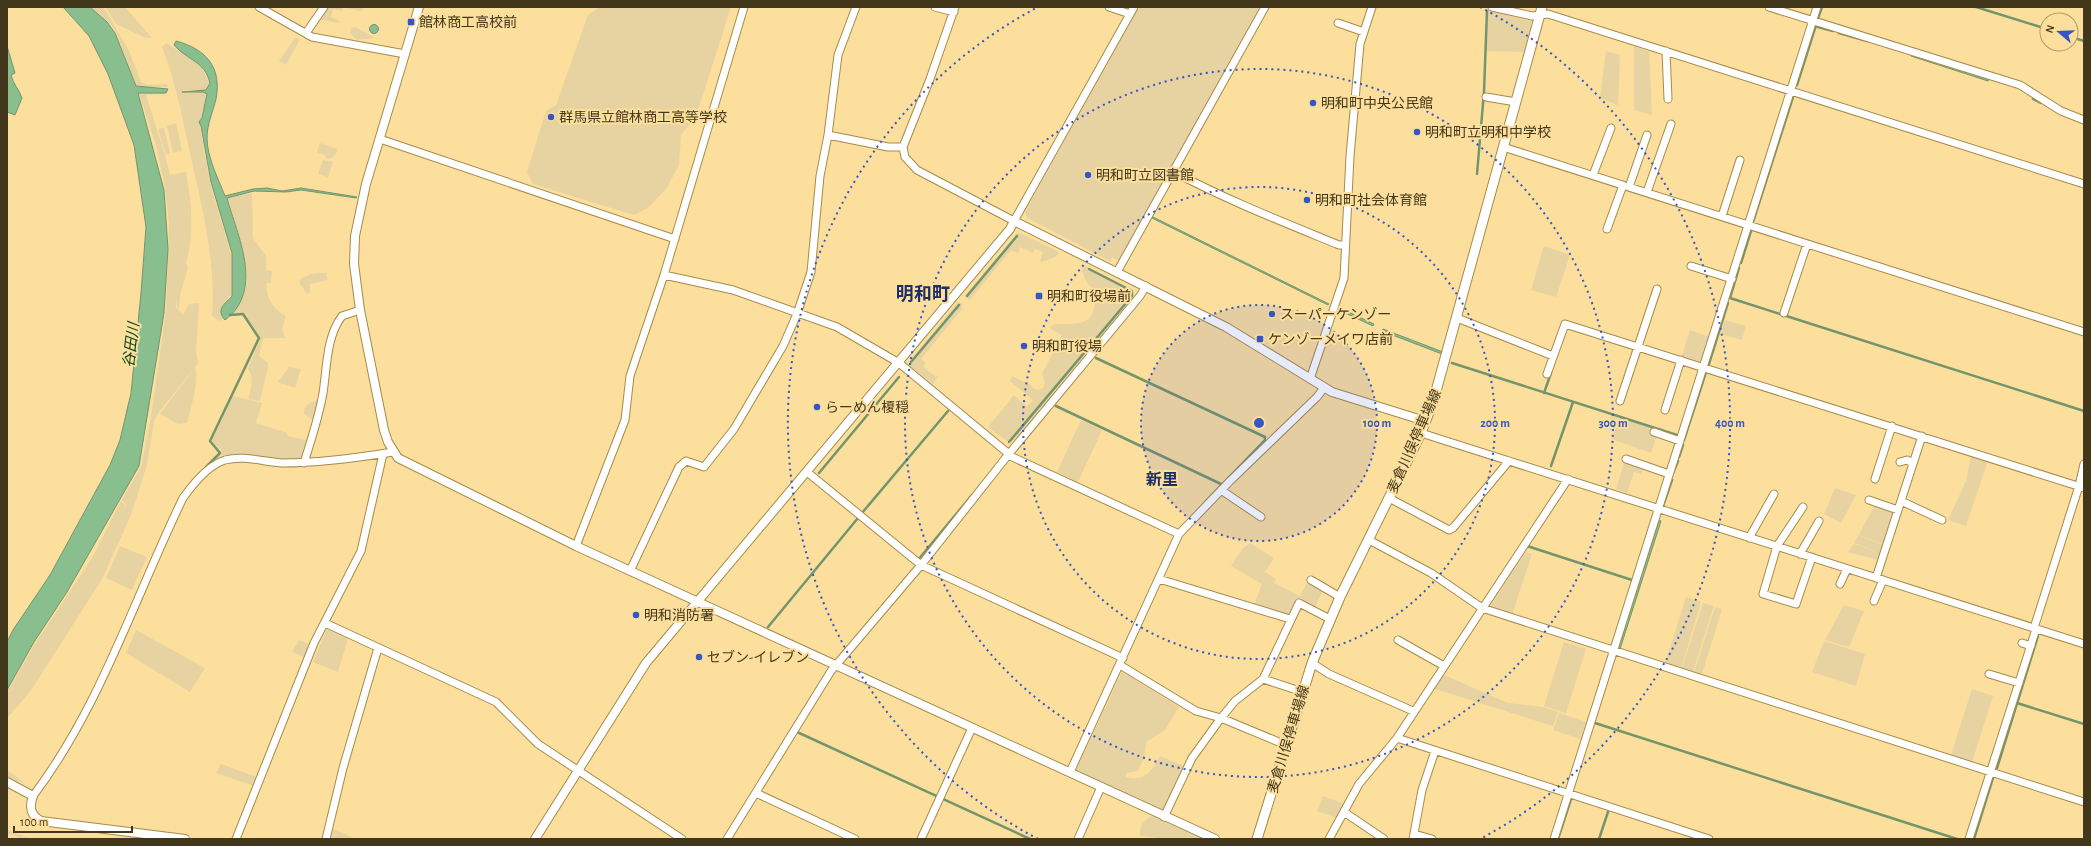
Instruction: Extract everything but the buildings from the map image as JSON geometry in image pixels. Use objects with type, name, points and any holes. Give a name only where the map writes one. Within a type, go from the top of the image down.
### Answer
[{"type":"main road","name":"麦倉川俣停車場線","points":[[1257,839],[1312,663],[1340,597],[1421,433],[1438,387],[1541,11]]},
{"type":"street","points":[[259,7],[312,37],[325,41],[405,54]]},
{"type":"street","points":[[306,33],[324,7]]},
{"type":"street","points":[[419,7],[366,184],[355,236],[354,264],[360,310],[384,430],[393,452],[404,462],[576,546],[1070,772],[1164,817],[1215,839]]},
{"type":"street","points":[[576,546],[625,420],[630,376],[664,275],[744,7]]},
{"type":"street","points":[[630,571],[678,467],[686,461],[704,467],[734,429],[783,346],[797,314],[811,272],[820,176],[828,135],[838,55],[856,7]]},
{"type":"street","points":[[935,7],[955,10],[903,147],[905,157],[917,170],[1243,337],[1324,388],[1345,397],[1426,421]]},
{"type":"street","points":[[1109,7],[1130,14]]},
{"type":"street","points":[[535,839],[577,770],[646,663],[1010,229],[1134,7]]},
{"type":"street","points":[[1117,272],[1266,7]]},
{"type":"street","points":[[1310,379],[1344,278],[1350,156],[1360,44],[1372,7]]},
{"type":"street","points":[[1492,7],[1532,16],[1541,11],[2084,184]]},
{"type":"street","points":[[1769,7],[2020,85],[2061,111],[2084,120]]},
{"type":"street","points":[[1554,839],[1817,7]]},
{"type":"street","points":[[1338,23],[1364,32]]},
{"type":"street","points":[[1666,51],[1668,99]]},
{"type":"street","points":[[1486,97],[1516,102]]},
{"type":"street","points":[[1647,192],[1671,124]]},
{"type":"street","points":[[1593,175],[1611,128]]},
{"type":"street","points":[[828,135],[888,147],[903,147]]},
{"type":"street","points":[[1607,229],[1647,135]]},
{"type":"street","points":[[380,138],[675,239]]},
{"type":"street","points":[[1503,147],[2084,332]]},
{"type":"street","points":[[1722,216],[1740,160]]},
{"type":"street","points":[[1174,172],[1245,206],[1339,244],[1345,245]]},
{"type":"street","points":[[1784,313],[1807,244]]},
{"type":"street","points":[[1691,266],[1732,279]]},
{"type":"street","points":[[664,275],[733,290],[837,327],[899,363],[1009,454],[1179,534]]},
{"type":"street","points":[[727,839],[830,671],[836,666],[920,565],[1009,454],[1140,296],[1146,286]]},
{"type":"street","points":[[1620,401],[1657,289]]},
{"type":"street","points":[[304,463],[323,394],[327,360],[334,334],[342,316],[360,310]]},
{"type":"street","points":[[1457,318],[1553,356]]},
{"type":"street","points":[[1547,374],[1565,324],[2082,487]]},
{"type":"street","points":[[1665,410],[1681,360]]},
{"type":"street","points":[[1070,772],[1122,662],[1179,534],[1221,490],[1317,397],[1324,388]]},
{"type":"street","points":[[1875,479],[1892,426]]},
{"type":"street","points":[[1654,432],[1680,441]]},
{"type":"street","points":[[1421,433],[2084,644]]},
{"type":"street","points":[[1874,601],[1898,510],[1922,436]]},
{"type":"street","points":[[185,839],[41,821],[33,814],[30,805],[33,796],[62,754],[94,698],[178,509],[192,486],[215,464],[226,460],[239,458],[281,463],[304,463],[393,452]]},
{"type":"street","points":[[236,839],[314,643],[361,551],[383,454]]},
{"type":"street","points":[[1626,459],[1669,474]]},
{"type":"street","points":[[1900,462],[1907,460],[1913,463]]},
{"type":"street","points":[[1389,498],[1449,530],[1453,528],[1509,461]]},
{"type":"street","points":[[1969,839],[2031,646],[2035,629],[2082,487],[2084,464]]},
{"type":"street","points":[[807,472],[920,565],[1122,662],[1196,711],[1221,718],[1286,745]]},
{"type":"street","points":[[1329,839],[1359,784],[1397,738],[1413,711],[1568,479]]},
{"type":"street","points":[[1221,490],[1261,516]]},
{"type":"street","points":[[1749,538],[1774,494]]},
{"type":"street","points":[[1869,500],[1898,510]]},
{"type":"street","points":[[1901,501],[1942,520]]},
{"type":"street","points":[[1803,507],[1777,546],[1762,592],[1793,604],[1798,601],[1812,558]]},
{"type":"street","points":[[1800,554],[1819,521]]},
{"type":"street","points":[[1368,540],[1431,573],[1482,608],[2084,802]]},
{"type":"street","points":[[1840,584],[1847,569]]},
{"type":"street","points":[[1159,579],[1290,620]]},
{"type":"street","points":[[1311,580],[1340,597]]},
{"type":"street","points":[[1164,817],[1192,758],[1235,701],[1263,679],[1299,602],[1330,619]]},
{"type":"street","points":[[325,623],[496,702],[538,744],[682,839]]},
{"type":"street","points":[[1398,640],[1444,666]]},
{"type":"street","points":[[2022,643],[2031,646]]},
{"type":"street","points":[[326,839],[343,768],[378,648]]},
{"type":"street","points":[[1312,663],[1329,674],[1413,711]]},
{"type":"street","points":[[1989,674],[2019,683]]},
{"type":"street","points":[[1263,679],[1303,692]]},
{"type":"street","points":[[921,839],[972,728]]},
{"type":"street","points":[[1397,738],[1709,839]]},
{"type":"street","points":[[1432,839],[1413,836],[1422,790],[1435,751]]},
{"type":"street","points":[[7,782],[33,796]]},
{"type":"street","points":[[1078,839],[1101,787]]},
{"type":"street","points":[[756,793],[855,839]]},
{"type":"street","points":[[1344,812],[1384,839]]},
{"type":"shaded area","points":[[63,7],[90,7],[107,22],[115,33],[136,86],[168,89],[166,93],[138,93],[164,190],[168,249],[164,313],[139,466],[67,592],[34,642],[7,690],[7,642],[13,630],[50,575],[110,465],[120,440],[131,393],[141,293],[146,227],[134,145],[108,74],[89,36]]},
{"type":"shaded area","points":[[91,7],[103,7],[106,11],[129,51],[141,82],[148,85],[167,84],[168,87],[146,88],[136,85],[116,32],[111,25]]},
{"type":"shaded area","points":[[106,7],[125,7],[152,38],[146,38],[116,24]]},
{"type":"shaded area","points":[[326,7],[343,7],[342,11],[333,9],[331,17],[340,21],[339,23],[317,19]]},
{"type":"shaded area","points":[[343,7],[366,7],[361,11]]},
{"type":"shaded area","points":[[600,7],[731,7],[699,107],[690,124],[681,135],[679,165],[666,189],[648,208],[634,215],[533,184],[527,172],[546,111],[556,105],[588,15]]},
{"type":"shaded area","points":[[1139,7],[1260,7],[1119,261],[1112,257],[1110,261],[1027,218],[1025,212]]},
{"type":"shaded area","points":[[1488,10],[1532,22],[1524,52],[1487,51]]},
{"type":"shaded area","points":[[374,24],[379,29],[374,34],[369,29]]},
{"type":"shaded area","points":[[355,27],[375,38],[357,40],[350,33],[351,28]]},
{"type":"shaded area","points":[[295,38],[300,39],[286,65],[279,61]]},
{"type":"shaded area","points":[[176,41],[187,44],[203,54],[210,61],[214,69],[217,88],[216,99],[208,128],[207,145],[213,167],[225,196],[253,189],[267,188],[282,191],[301,188],[357,197],[301,190],[286,192],[254,191],[227,198],[241,245],[245,262],[246,278],[244,293],[237,308],[225,320],[222,316],[221,309],[232,296],[232,253],[211,182],[199,122],[202,118],[207,94],[203,92],[182,92],[206,90],[210,83],[207,75],[200,65],[174,45]]},
{"type":"shaded area","points":[[166,43],[200,64],[209,83],[206,90],[182,91],[204,92],[206,96],[202,118],[199,122],[210,183],[231,254],[231,295],[223,306],[221,311],[222,319],[219,321],[212,316],[212,275],[207,234],[178,100],[162,47]]},
{"type":"shaded area","points":[[7,46],[15,73],[11,75],[22,98],[15,115],[7,112]]},
{"type":"shaded area","points":[[1634,46],[1649,52],[1652,115],[1634,110]]},
{"type":"shaded area","points":[[1606,51],[1620,55],[1618,105],[1600,98]]},
{"type":"shaded area","points":[[1912,53],[1989,79],[1988,81],[1911,56]]},
{"type":"shaded area","points":[[138,90],[164,92],[165,94],[146,95],[170,175],[186,172],[191,205],[191,229],[189,251],[186,262],[188,268],[180,295],[179,310],[177,307],[177,297],[176,307],[183,315],[189,304],[199,303],[196,352],[198,363],[159,412],[154,421],[147,465],[131,515],[102,579],[30,692],[7,718],[7,692],[35,644],[92,558],[121,501],[125,505],[122,514],[126,504],[122,500],[141,467],[151,417],[166,311],[169,224],[165,187],[156,146]]},
{"type":"shaded area","points":[[176,123],[182,151],[173,153],[167,126]]},
{"type":"shaded area","points":[[164,128],[170,153],[166,155],[158,129]]},
{"type":"shaded area","points":[[320,143],[337,149],[336,154],[330,159],[325,158],[325,155],[317,152]]},
{"type":"shaded area","points":[[323,160],[333,162],[328,177],[318,174]]},
{"type":"shaded area","points":[[252,193],[253,238],[266,256],[266,270],[272,271],[271,283],[267,283],[267,293],[274,307],[286,316],[282,329],[285,338],[263,338],[259,356],[268,363],[268,367],[260,401],[249,399],[252,379],[248,369],[261,337],[244,314],[232,314],[244,295],[247,277],[241,242],[228,198]]},
{"type":"shaded area","points":[[1153,217],[1329,304],[1328,305],[1152,218]]},
{"type":"shaded area","points":[[1018,232],[1059,252],[1058,254],[1042,262],[1040,261],[1043,252],[1035,249],[1033,253],[1020,247],[1018,253],[1011,250],[970,300],[965,296]]},
{"type":"shaded area","points":[[1544,246],[1570,255],[1556,297],[1531,290]]},
{"type":"shaded area","points":[[1084,266],[1133,290],[1133,296],[1013,441],[1008,442],[988,427],[1014,395],[1027,407],[1033,400],[1010,381],[1012,376],[1031,385],[1034,389],[1038,390],[1043,388],[1045,382],[1042,374],[1062,335],[1051,329],[1051,326],[1055,324],[1073,324],[1086,321],[1093,311],[1095,291],[1087,283],[1082,271]]},
{"type":"shaded area","points":[[326,273],[327,280],[310,284],[310,293],[307,294],[299,282],[300,279],[311,274]]},
{"type":"shaded area","points":[[958,302],[962,303],[962,309],[921,359],[926,363],[923,367],[936,377],[940,374],[933,384],[910,366],[911,360]]},
{"type":"shaded area","points":[[1340,308],[1374,324],[1373,326],[1339,310]]},
{"type":"shaded area","points":[[1725,320],[1746,326],[1742,340],[1721,334]]},
{"type":"shaded area","points":[[1383,329],[1443,352],[1442,354],[1382,331]]},
{"type":"shaded area","points":[[1690,330],[1710,337],[1700,364],[1681,358]]},
{"type":"shaded area","points":[[195,367],[195,387],[187,423],[178,424],[160,414]]},
{"type":"shaded area","points":[[289,367],[301,369],[295,388],[278,382]]},
{"type":"shaded area","points":[[233,396],[262,403],[256,423],[287,433],[287,436],[306,440],[302,460],[281,460],[244,455],[222,455],[221,450],[212,441]]},
{"type":"shaded area","points":[[319,400],[313,420],[304,414],[304,411],[308,404]]},
{"type":"shaded area","points":[[1610,416],[1617,418],[1613,431],[1606,429]]},
{"type":"shaded area","points":[[1619,417],[1659,430],[1651,453],[1612,439]]},
{"type":"shaded area","points":[[1081,420],[1102,430],[1078,482],[1057,472]]},
{"type":"shaded area","points":[[1971,455],[1988,461],[1966,526],[1948,520],[1966,481]]},
{"type":"shaded area","points":[[1624,463],[1643,469],[1641,474],[1634,472],[1627,493],[1616,489]]},
{"type":"shaded area","points":[[1835,488],[1856,495],[1841,523],[1824,514]]},
{"type":"shaded area","points":[[1874,506],[1894,512],[1883,544],[1859,535]]},
{"type":"shaded area","points":[[1659,520],[1661,521],[1620,649],[1618,648]]},
{"type":"shaded area","points":[[1858,535],[1883,545],[1880,553],[1854,543]]},
{"type":"shaded area","points":[[1250,543],[1274,558],[1265,572],[1276,579],[1274,583],[1300,596],[1308,581],[1324,589],[1315,607],[1299,599],[1288,615],[1254,605],[1262,584],[1231,566],[1243,548]]},
{"type":"shaded area","points":[[1854,544],[1880,553],[1878,560],[1848,552]]},
{"type":"shaded area","points":[[120,546],[147,557],[132,590],[106,578]]},
{"type":"shaded area","points":[[1526,552],[1532,554],[1512,615],[1490,606]]},
{"type":"shaded area","points":[[1686,597],[1701,602],[1681,669],[1665,664]]},
{"type":"shaded area","points":[[1703,603],[1714,606],[1693,671],[1682,668]]},
{"type":"shaded area","points":[[1844,605],[1864,611],[1849,647],[1825,640]]},
{"type":"shaded area","points":[[1715,607],[1722,609],[1702,674],[1694,672]]},
{"type":"shaded area","points":[[327,629],[348,638],[338,672],[313,662]]},
{"type":"shaded area","points":[[136,630],[205,668],[190,692],[126,653]]},
{"type":"shaded area","points":[[299,640],[309,644],[304,657],[292,652]]},
{"type":"shaded area","points":[[1824,641],[1865,654],[1856,686],[1812,672]]},
{"type":"shaded area","points":[[1564,642],[1586,649],[1566,713],[1544,706]]},
{"type":"shaded area","points":[[1122,672],[1179,707],[1165,730],[1146,742],[1144,758],[1138,771],[1126,773],[1126,777],[1143,777],[1151,771],[1160,756],[1184,766],[1162,811],[1076,770]]},
{"type":"shaded area","points":[[1442,674],[1508,703],[1544,707],[1558,712],[1553,726],[1432,688]]},
{"type":"shaded area","points":[[1972,689],[1993,696],[1972,762],[1951,755]]},
{"type":"shaded area","points":[[1559,713],[1586,722],[1580,739],[1553,730]]},
{"type":"shaded area","points":[[221,764],[257,777],[254,786],[216,773]]},
{"type":"shaded area","points":[[7,770],[25,783],[7,778]]},
{"type":"shaded area","points":[[1323,796],[1345,804],[1337,818],[1317,811]]},
{"type":"shaded area","points":[[1152,815],[1206,839],[1168,839],[1140,836],[1140,829]]},
{"type":"shaded area","points":[[333,829],[354,838],[355,839],[331,839]]},
{"type":"shaded area","points":[[7,830],[32,839],[22,839],[7,833]]},
{"type":"waterway","points":[[1818,18],[1822,7]]},
{"type":"waterway","points":[[1976,7],[2039,27]]},
{"type":"waterway","points":[[1477,174],[1484,92],[1487,11]]},
{"type":"waterway","points":[[1797,85],[1816,25]]},
{"type":"waterway","points":[[1818,27],[1833,31]]},
{"type":"waterway","points":[[1839,33],[1867,41]]},
{"type":"waterway","points":[[2079,39],[2084,41]]},
{"type":"waterway","points":[[1753,222],[1793,97]]},
{"type":"waterway","points":[[2033,99],[2041,103]]},
{"type":"waterway","points":[[1741,263],[1751,231]]},
{"type":"waterway","points":[[967,296],[1017,236]]},
{"type":"waterway","points":[[1739,268],[1730,298],[2084,411]]},
{"type":"waterway","points":[[1009,442],[1132,296],[1132,291],[1089,269]]},
{"type":"waterway","points":[[1709,364],[1728,303]]},
{"type":"waterway","points":[[911,362],[959,305]]},
{"type":"waterway","points":[[206,467],[220,453],[210,441],[259,338],[243,314],[230,315]]},
{"type":"waterway","points":[[1096,358],[1265,437],[1265,440],[1206,501]]},
{"type":"waterway","points":[[1452,363],[1677,435]]},
{"type":"waterway","points":[[1684,440],[1706,372]]},
{"type":"waterway","points":[[1544,393],[1551,373]]},
{"type":"waterway","points":[[819,473],[899,377]]},
{"type":"waterway","points":[[1551,466],[1573,402]]},
{"type":"waterway","points":[[1056,406],[1221,484]]},
{"type":"waterway","points":[[862,513],[948,411]]},
{"type":"waterway","points":[[1679,457],[1683,445]]},
{"type":"waterway","points":[[1673,473],[1678,461]]},
{"type":"waterway","points":[[1663,506],[1672,480]]},
{"type":"waterway","points":[[918,560],[972,495]]},
{"type":"waterway","points":[[768,627],[858,518]]},
{"type":"waterway","points":[[1527,546],[1632,580]]},
{"type":"waterway","points":[[1997,768],[2038,636]]},
{"type":"waterway","points":[[2017,703],[2084,724]]},
{"type":"waterway","points":[[1595,723],[1957,839]]},
{"type":"waterway","points":[[797,732],[1030,839]]},
{"type":"waterway","points":[[1974,839],[1993,778]]},
{"type":"waterway","points":[[1558,839],[1571,799]]},
{"type":"waterway","points":[[1599,839],[1608,812]]},
{"type":"place","name":"館林商工高校前","points":[[411,22]]},
{"type":"place","name":"明和町中央公民館","points":[[1313,103]]},
{"type":"place","name":"群馬県立館林商工高等学校","points":[[551,117]]},
{"type":"place","name":"明和町立明和中学校","points":[[1417,132]]},
{"type":"place","name":"明和町立図書館","points":[[1088,175]]},
{"type":"place","name":"明和町社会体育館","points":[[1307,200]]},
{"type":"place","name":"明和町役場前","points":[[1039,296]]},
{"type":"place","name":"スーパーケンゾー","points":[[1272,314]]},
{"type":"place","name":"ケンゾーメイワ店前","points":[[1260,339]]},
{"type":"place","name":"明和町役場","points":[[1024,346]]},
{"type":"place","name":"らーめん榎穏","points":[[817,407]]},
{"type":"place","name":"明和消防署","points":[[636,615]]},
{"type":"place","name":"セブン-イレブン","points":[[699,657]]},
{"type":"district","name":"明和町","points":[[923,294]]},
{"type":"district","name":"新里","points":[[1162,479]]},
{"type":"water label","name":"谷田川","points":[[131,345]]}]
